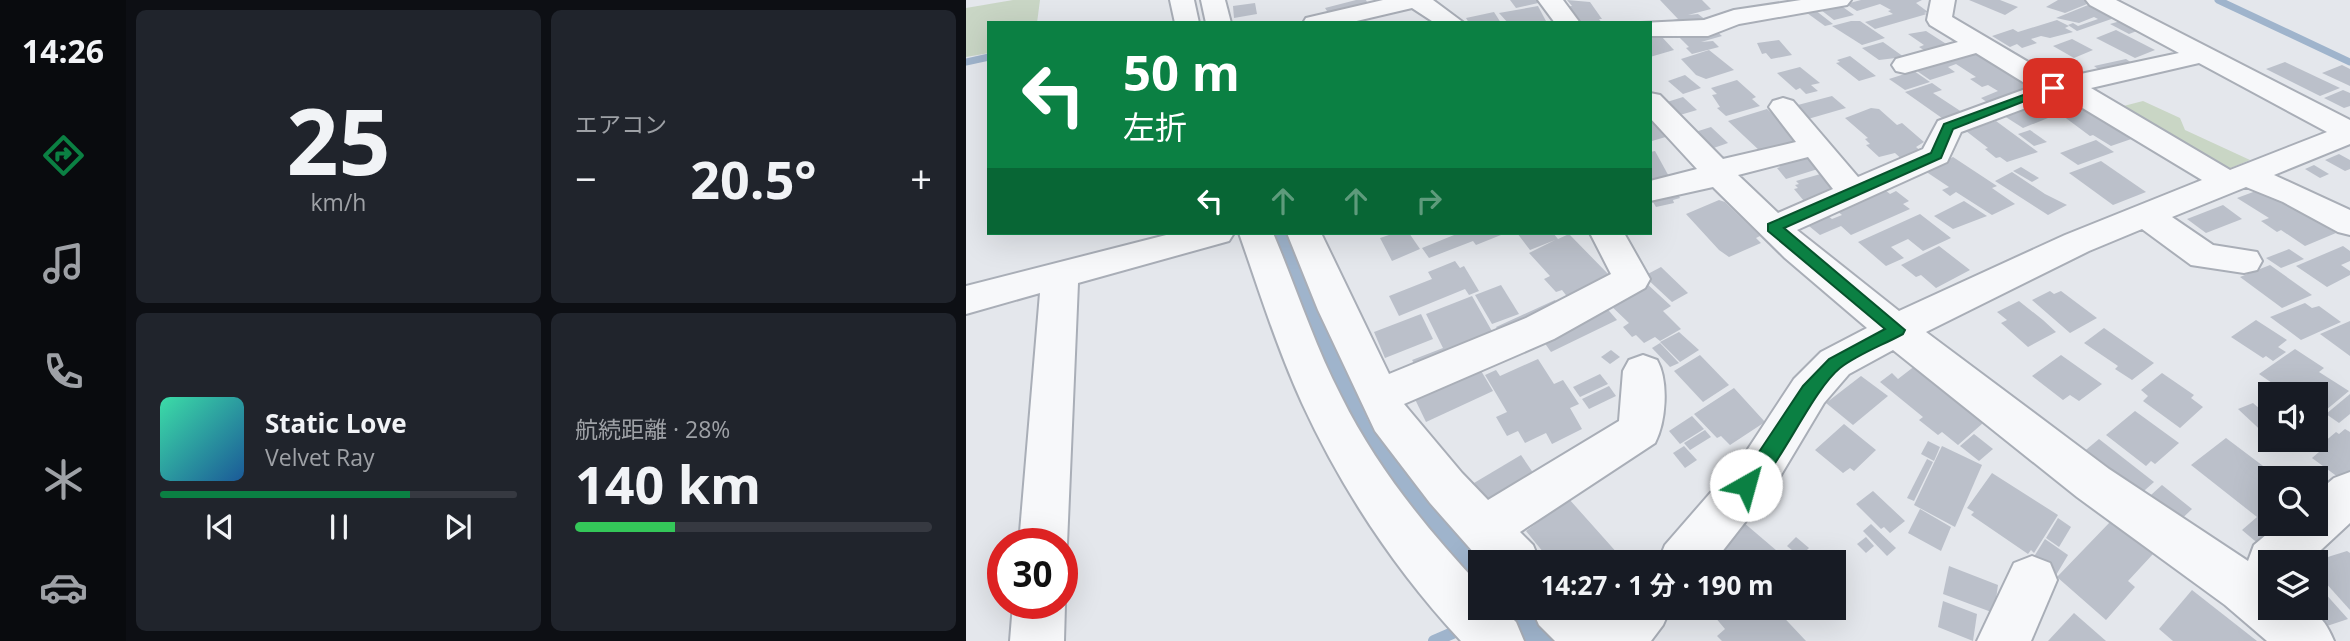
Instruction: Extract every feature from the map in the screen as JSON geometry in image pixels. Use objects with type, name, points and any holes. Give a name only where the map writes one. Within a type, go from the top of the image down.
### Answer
[{"type":"street","points":[[1182,0],[1187,21]]},
{"type":"street","points":[[1213,0],[1218,21]]},
{"type":"street","points":[[1324,21],[1416,0],[1449,21]]},
{"type":"street","points":[[1550,0],[1566,21]]},
{"type":"street","points":[[1652,28],[1708,28],[1727,8],[1771,13],[1839,0]]},
{"type":"street","points":[[1943,0],[1939,20],[1979,44],[2237,178],[2295,195],[2350,224]]},
{"type":"street","points":[[2098,0],[2350,132]]},
{"type":"street","points":[[1905,65],[1979,44]]},
{"type":"street","points":[[1773,228],[1936,155],[1948,127],[2059,87],[2201,54]]},
{"type":"street","points":[[1652,103],[1773,228],[1897,330],[2094,483],[2258,569]]},
{"type":"street","points":[[1783,107],[1853,192]]},
{"type":"street","points":[[1693,550],[1762,466],[1810,391],[1835,363],[2077,243],[2350,132]]},
{"type":"street","points":[[1652,191],[1704,179],[1715,171],[1815,146]]},
{"type":"street","points":[[2145,215],[2204,256],[2244,261]]},
{"type":"street","points":[[966,300],[1210,235]]},
{"type":"street","points":[[1257,235],[1334,425],[1389,516],[1443,582],[1497,641]]},
{"type":"street","points":[[1308,235],[1336,310],[1390,418],[1446,488],[1504,550]]},
{"type":"street","points":[[1379,396],[1501,346],[1600,299],[1632,279],[1608,235]]},
{"type":"street","points":[[1044,528],[1060,275]]},
{"type":"street","points":[[1484,529],[1640,430],[1643,371]]},
{"type":"street","points":[[2289,550],[2346,505]]},
{"type":"street","points":[[2004,641],[2032,580]]},
{"type":"street","points":[[1037,641],[1038,619]]},
{"type":"street","points":[[1571,620],[1593,641]]},
{"type":"street","points":[[1616,641],[1634,620]]},
{"type":"street","points":[[2294,620],[2307,641]]},
{"type":"green space","points":[[1013,0],[1040,0],[1037,21],[987,21],[987,53],[966,57],[966,8]]},
{"type":"green space","points":[[2143,101],[2180,118],[2185,130],[2250,160],[2221,172],[2112,109]]},
{"type":"water","points":[[1267,235],[1288,235],[1368,420],[1415,485],[1470,550],[1468,591],[1395,509],[1339,411]]},
{"type":"water","points":[[1495,620],[1538,620],[1560,641],[1514,641]]},
{"type":"building","points":[[1366,0],[1368,4],[1331,17],[1325,8]]},
{"type":"building","points":[[1510,0],[1547,0],[1547,1],[1516,8]]},
{"type":"building","points":[[1567,0],[1590,2],[1602,19],[1575,21],[1565,7],[1572,6]]},
{"type":"building","points":[[1660,0],[1702,0],[1711,9],[1688,15],[1698,14],[1706,20],[1673,25],[1668,21],[1678,19]]},
{"type":"building","points":[[1861,0],[1922,0],[1916,3],[1928,12],[1875,29],[1865,22],[1893,14],[1880,4],[1857,11],[1846,4]]},
{"type":"building","points":[[1969,0],[2000,0],[2018,7],[2005,15]]},
{"type":"building","points":[[2058,0],[2092,2],[2065,13],[2046,7]]},
{"type":"building","points":[[1255,3],[1257,14],[1234,18],[1233,6]]},
{"type":"building","points":[[2093,3],[2120,16],[2077,31],[2068,25],[2073,23],[2078,26],[2098,19],[2094,17],[2079,23],[2056,18]]},
{"type":"building","points":[[1840,5],[1854,15],[1834,20],[1821,10]]},
{"type":"building","points":[[1538,6],[1546,21],[1506,21],[1499,13]]},
{"type":"building","points":[[1815,10],[1833,24],[1825,26],[1807,13]]},
{"type":"building","points":[[1494,12],[1500,21],[1468,21],[1466,18]]},
{"type":"building","points":[[2057,20],[2069,26],[2065,28],[2073,32],[2050,38],[2041,36],[2031,39],[2037,43],[2022,48],[2017,44],[2010,47],[1992,36],[2013,29],[2018,32]]},
{"type":"building","points":[[2124,20],[2142,29],[2129,34],[2110,24]]},
{"type":"building","points":[[1860,21],[1885,38],[1862,45],[1832,26]]},
{"type":"building","points":[[1715,30],[1722,36],[1701,42],[1713,41],[1719,47],[1692,54],[1676,34]]},
{"type":"building","points":[[2116,30],[2155,50],[2135,58],[2096,38]]},
{"type":"building","points":[[1926,31],[1951,47],[1930,54],[1919,47],[1924,45],[1908,34]]},
{"type":"building","points":[[1652,32],[1661,36],[1674,50],[1652,56]]},
{"type":"building","points":[[2072,39],[2093,50],[2074,58],[2053,46]]},
{"type":"building","points":[[1779,40],[1792,55],[1771,59],[1766,53],[1762,54],[1757,43]]},
{"type":"building","points":[[1883,42],[1904,57],[1879,60],[1862,48]]},
{"type":"building","points":[[1709,50],[1734,70],[1706,79],[1696,75],[1681,59]]},
{"type":"building","points":[[1977,52],[2026,78],[2019,80],[2035,89],[1991,105],[1981,98],[1998,91],[1988,85],[1982,87],[1970,79],[1976,77],[1956,64],[1948,67],[1955,72],[1930,80],[1914,69]]},
{"type":"building","points":[[1850,56],[1876,76],[1859,81],[1836,63],[1840,62],[1837,60]]},
{"type":"building","points":[[2126,59],[2138,67],[2105,74],[2094,66]]},
{"type":"building","points":[[2285,62],[2340,88],[2320,96],[2266,69]]},
{"type":"building","points":[[2342,65],[2350,69],[2350,86],[2322,73]]},
{"type":"building","points":[[1800,67],[1820,83],[1811,85],[1818,91],[1806,94],[1800,88],[1796,90],[1777,73]]},
{"type":"building","points":[[2058,69],[2073,78],[2061,82],[2045,73]]},
{"type":"building","points":[[1914,71],[1930,82],[1905,90],[1889,79]]},
{"type":"building","points":[[1685,75],[1701,88],[1683,94],[1668,81]]},
{"type":"building","points":[[1737,80],[1756,97],[1752,99],[1760,106],[1726,116],[1717,108],[1720,107],[1712,95],[1717,94],[1711,88]]},
{"type":"building","points":[[1932,83],[1942,90],[1933,93],[1968,116],[1949,123],[1905,92]]},
{"type":"building","points":[[2343,90],[2350,93],[2350,106],[2344,108],[2324,98]]},
{"type":"building","points":[[1832,96],[1846,108],[1808,119],[1794,106]]},
{"type":"building","points":[[1683,97],[1697,110],[1680,115],[1667,102]]},
{"type":"building","points":[[2084,100],[2140,136],[2111,146],[2093,135],[2090,136],[2055,110]]},
{"type":"building","points":[[2025,104],[2048,118],[2023,128],[2001,114]]},
{"type":"building","points":[[1871,108],[1879,109],[1897,125],[1902,123],[1924,142],[1916,147],[1928,157],[1906,163],[1895,153],[1879,157],[1866,145],[1870,144],[1865,139],[1868,138],[1845,118]]},
{"type":"building","points":[[1767,109],[1801,139],[1761,152],[1728,121]]},
{"type":"building","points":[[1652,113],[1669,136],[1652,141]]},
{"type":"building","points":[[1996,121],[2038,152],[2007,162],[2000,157],[1996,158],[1966,131]]},
{"type":"building","points":[[1711,127],[1728,143],[1708,150],[1692,133]]},
{"type":"building","points":[[2030,130],[2047,142],[2034,146],[2018,134]]},
{"type":"building","points":[[2096,140],[2114,152],[2078,165],[2060,153]]},
{"type":"building","points":[[1655,151],[1672,182],[1652,186],[1652,152]]},
{"type":"building","points":[[1806,153],[1821,168],[1786,179],[1777,164]]},
{"type":"building","points":[[2339,154],[2350,160],[2350,169],[2345,171],[2325,160]]},
{"type":"building","points":[[1953,157],[1997,186],[1992,188],[2015,204],[1992,215],[1956,192],[1950,196],[1942,190],[1949,187],[1925,171]]},
{"type":"building","points":[[2101,161],[2146,192],[2113,205],[2069,173]]},
{"type":"building","points":[[2314,165],[2329,174],[2320,178],[2305,169]]},
{"type":"building","points":[[2021,167],[2039,178],[2032,182],[2013,171]]},
{"type":"building","points":[[2012,172],[2067,205],[2048,215],[1995,181]]},
{"type":"building","points":[[1824,173],[1840,190],[1804,201],[1794,189],[1798,188],[1795,185],[1799,184],[1796,181]]},
{"type":"building","points":[[2264,188],[2336,233],[2305,246],[2281,230],[2277,232],[2261,221],[2269,218],[2237,198]]},
{"type":"building","points":[[1885,190],[1890,194],[1896,191],[1909,201],[1903,204],[1910,209],[1851,235],[1841,226],[1820,235],[1804,222],[1824,213],[1832,219],[1842,215],[1837,211]]},
{"type":"building","points":[[1676,191],[1680,198],[1673,200],[1674,203],[1656,207],[1652,197]]},
{"type":"building","points":[[1719,200],[1725,202],[1760,236],[1756,238],[1761,243],[1729,257],[1719,250],[1686,214]]},
{"type":"building","points":[[1964,201],[1987,216],[1953,229],[1934,216]]},
{"type":"building","points":[[2223,205],[2242,219],[2206,233],[2187,219]]},
{"type":"building","points":[[1920,214],[1951,238],[1923,251],[1908,239],[1891,247],[1904,258],[1886,266],[1858,242]]},
{"type":"building","points":[[1389,235],[1410,235],[1420,249],[1392,261],[1380,238]]},
{"type":"building","points":[[1454,235],[1501,235],[1476,245],[1473,241],[1429,258],[1422,248]]},
{"type":"building","points":[[1519,235],[1555,235],[1558,239],[1570,235],[1612,278],[1569,299],[1562,290],[1556,292],[1544,279],[1550,276],[1529,253],[1555,240],[1530,250]]},
{"type":"building","points":[[1939,246],[1970,270],[1936,288],[1921,275],[1916,277],[1901,265]]},
{"type":"building","points":[[2343,246],[2350,251],[2350,261],[2341,265],[2350,271],[2350,275],[2327,287],[2296,266]]},
{"type":"building","points":[[2289,249],[2304,259],[2281,268],[2266,258]]},
{"type":"building","points":[[1455,261],[1460,268],[1464,266],[1479,291],[1469,295],[1465,289],[1399,316],[1389,296],[1432,279],[1428,272]]},
{"type":"building","points":[[2270,265],[2312,295],[2282,308],[2240,277]]},
{"type":"building","points":[[1661,267],[1688,293],[1672,302],[1644,276]]},
{"type":"building","points":[[1645,282],[1671,306],[1663,311],[1681,329],[1660,341],[1655,337],[1644,343],[1636,335],[1632,337],[1623,327],[1629,323],[1607,302]]},
{"type":"building","points":[[1501,285],[1519,314],[1492,324],[1475,295]]},
{"type":"building","points":[[2050,291],[2054,294],[2061,291],[2097,318],[2070,333],[2032,300]]},
{"type":"building","points":[[1472,296],[1497,340],[1405,378],[1401,369],[1414,363],[1412,360],[1443,348],[1426,314]]},
{"type":"building","points":[[1555,300],[1562,310],[1503,337],[1496,327]]},
{"type":"building","points":[[2019,301],[2056,332],[2028,347],[2001,323],[2007,320],[1997,312]]},
{"type":"building","points":[[2305,303],[2312,308],[2319,306],[2341,322],[2301,340],[2270,317]]},
{"type":"building","points":[[1603,304],[1617,320],[1551,352],[1539,335]]},
{"type":"building","points":[[1421,314],[1433,339],[1385,358],[1374,332]]},
{"type":"building","points":[[2256,320],[2287,340],[2278,347],[2286,352],[2273,361],[2266,356],[2263,358],[2231,337]]},
{"type":"building","points":[[2350,321],[2350,356],[2320,334]]},
{"type":"building","points":[[2104,328],[2154,363],[2132,380],[2115,369],[2118,366],[2084,343]]},
{"type":"building","points":[[1679,332],[1699,350],[1680,362],[1660,342]]},
{"type":"building","points":[[1660,343],[1679,363],[1670,367],[1652,348]]},
{"type":"building","points":[[2295,349],[2324,368],[2319,372],[2349,391],[2328,408],[2328,382],[2271,382],[2259,374]]},
{"type":"building","points":[[1611,350],[1620,357],[1610,364],[1601,357]]},
{"type":"building","points":[[1700,355],[1729,385],[1703,402],[1674,371]]},
{"type":"building","points":[[2061,355],[2102,384],[2079,401],[2070,395],[2063,400],[2032,376]]},
{"type":"building","points":[[1538,359],[1554,384],[1563,380],[1579,404],[1570,408],[1582,429],[1552,444],[1546,433],[1525,443],[1518,431],[1507,436],[1496,417],[1507,412],[1485,375],[1496,370],[1500,376]]},
{"type":"building","points":[[1920,362],[1991,416],[1958,445],[1942,432],[1938,435],[1919,420],[1923,417],[1880,382],[1892,373],[1898,379]]},
{"type":"building","points":[[1477,364],[1493,391],[1426,422],[1412,393]]},
{"type":"building","points":[[2162,373],[2194,395],[2191,398],[2203,407],[2180,428],[2143,401],[2148,396],[2141,390]]},
{"type":"building","points":[[1600,374],[1608,384],[1580,397],[1573,387]]},
{"type":"building","points":[[1861,376],[1888,396],[1853,425],[1826,403]]},
{"type":"building","points":[[1609,386],[1616,396],[1589,409],[1582,399]]},
{"type":"building","points":[[1734,388],[1765,422],[1730,445],[1721,436],[1717,438],[1694,414]]},
{"type":"building","points":[[2350,394],[2350,414],[2339,423],[2328,415],[2328,412]]},
{"type":"building","points":[[2253,403],[2258,407],[2258,428],[2238,409]]},
{"type":"building","points":[[2135,411],[2179,443],[2155,464],[2151,461],[2146,466],[2106,435]]},
{"type":"building","points":[[1692,416],[1704,429],[1680,444],[1669,431]]},
{"type":"building","points":[[1844,424],[1876,450],[1854,471],[1850,468],[1843,473],[1815,450]]},
{"type":"building","points":[[2345,429],[2350,432],[2350,473],[2342,480],[2328,470],[2328,466],[2323,466],[2312,458],[2319,452],[2328,452],[2328,439],[2336,432],[2339,434]]},
{"type":"building","points":[[1705,430],[1711,437],[1690,450],[1684,443]]},
{"type":"building","points":[[1974,434],[1993,449],[1979,461],[1960,446]]},
{"type":"building","points":[[2226,438],[2263,466],[2258,466],[2258,536],[2271,536],[2261,546],[2242,530],[2257,517],[2191,465]]},
{"type":"building","points":[[2099,439],[2154,482],[2136,498],[2081,454]]},
{"type":"building","points":[[1928,441],[1940,447],[1934,461],[1921,454]]},
{"type":"building","points":[[1684,446],[1697,460],[1685,468],[1673,453]]},
{"type":"building","points":[[1942,446],[1982,465],[1955,527],[1914,505]]},
{"type":"building","points":[[1521,455],[1538,480],[1491,508],[1474,483]]},
{"type":"building","points":[[1927,459],[1933,462],[1914,501],[1907,498]]},
{"type":"building","points":[[1992,473],[2058,515],[2034,553],[2031,550],[2028,554],[1971,515],[1974,512],[1967,508]]},
{"type":"building","points":[[2162,485],[2192,509],[2171,529],[2141,504]]},
{"type":"building","points":[[1873,491],[1905,521],[1890,533],[1884,527],[1881,529],[1856,504]]},
{"type":"building","points":[[1569,499],[1615,550],[1541,550],[1526,531]]},
{"type":"building","points":[[1920,509],[1951,527],[1941,551],[1908,533]]},
{"type":"building","points":[[2058,518],[2071,527],[2059,547],[2046,538]]},
{"type":"building","points":[[2111,521],[2153,554],[2128,581],[2135,587],[2106,620],[2057,577]]},
{"type":"building","points":[[1743,522],[1776,550],[1721,550],[1717,546]]},
{"type":"building","points":[[1871,524],[1896,548],[1887,556],[1863,531]]},
{"type":"building","points":[[1796,537],[1809,548],[1792,550],[1787,546]]},
{"type":"building","points":[[1866,537],[1874,546],[1866,553],[1857,544]]},
{"type":"building","points":[[2045,539],[2068,555],[2052,582],[2028,566]]},
{"type":"building","points":[[2347,551],[2350,553],[2350,610],[2328,585],[2328,557]]},
{"type":"building","points":[[1949,566],[1998,585],[1994,613],[1943,594]]},
{"type":"building","points":[[2192,590],[2257,641],[2173,641],[2159,629]]},
{"type":"building","points":[[2328,597],[2348,619],[2321,628],[2315,620],[2328,620]]},
{"type":"building","points":[[1943,601],[1977,614],[1973,641],[1938,627]]},
{"type":"building","points":[[2074,613],[2106,641],[2048,641]]},
{"type":"building","points":[[1717,620],[1786,620],[1806,641],[1722,641],[1717,636],[1725,629]]},
{"type":"waterway","points":[[2218,0],[2350,62]]},
{"type":"waterway","points":[[966,62],[987,57]]},
{"type":"waterway","points":[[1434,641],[1464,628]]},
{"type":"route","points":[[1746,485],[1762,466],[1810,391],[1835,363],[1897,330],[1773,228],[1936,155],[1948,127],[2053,88]]}]
